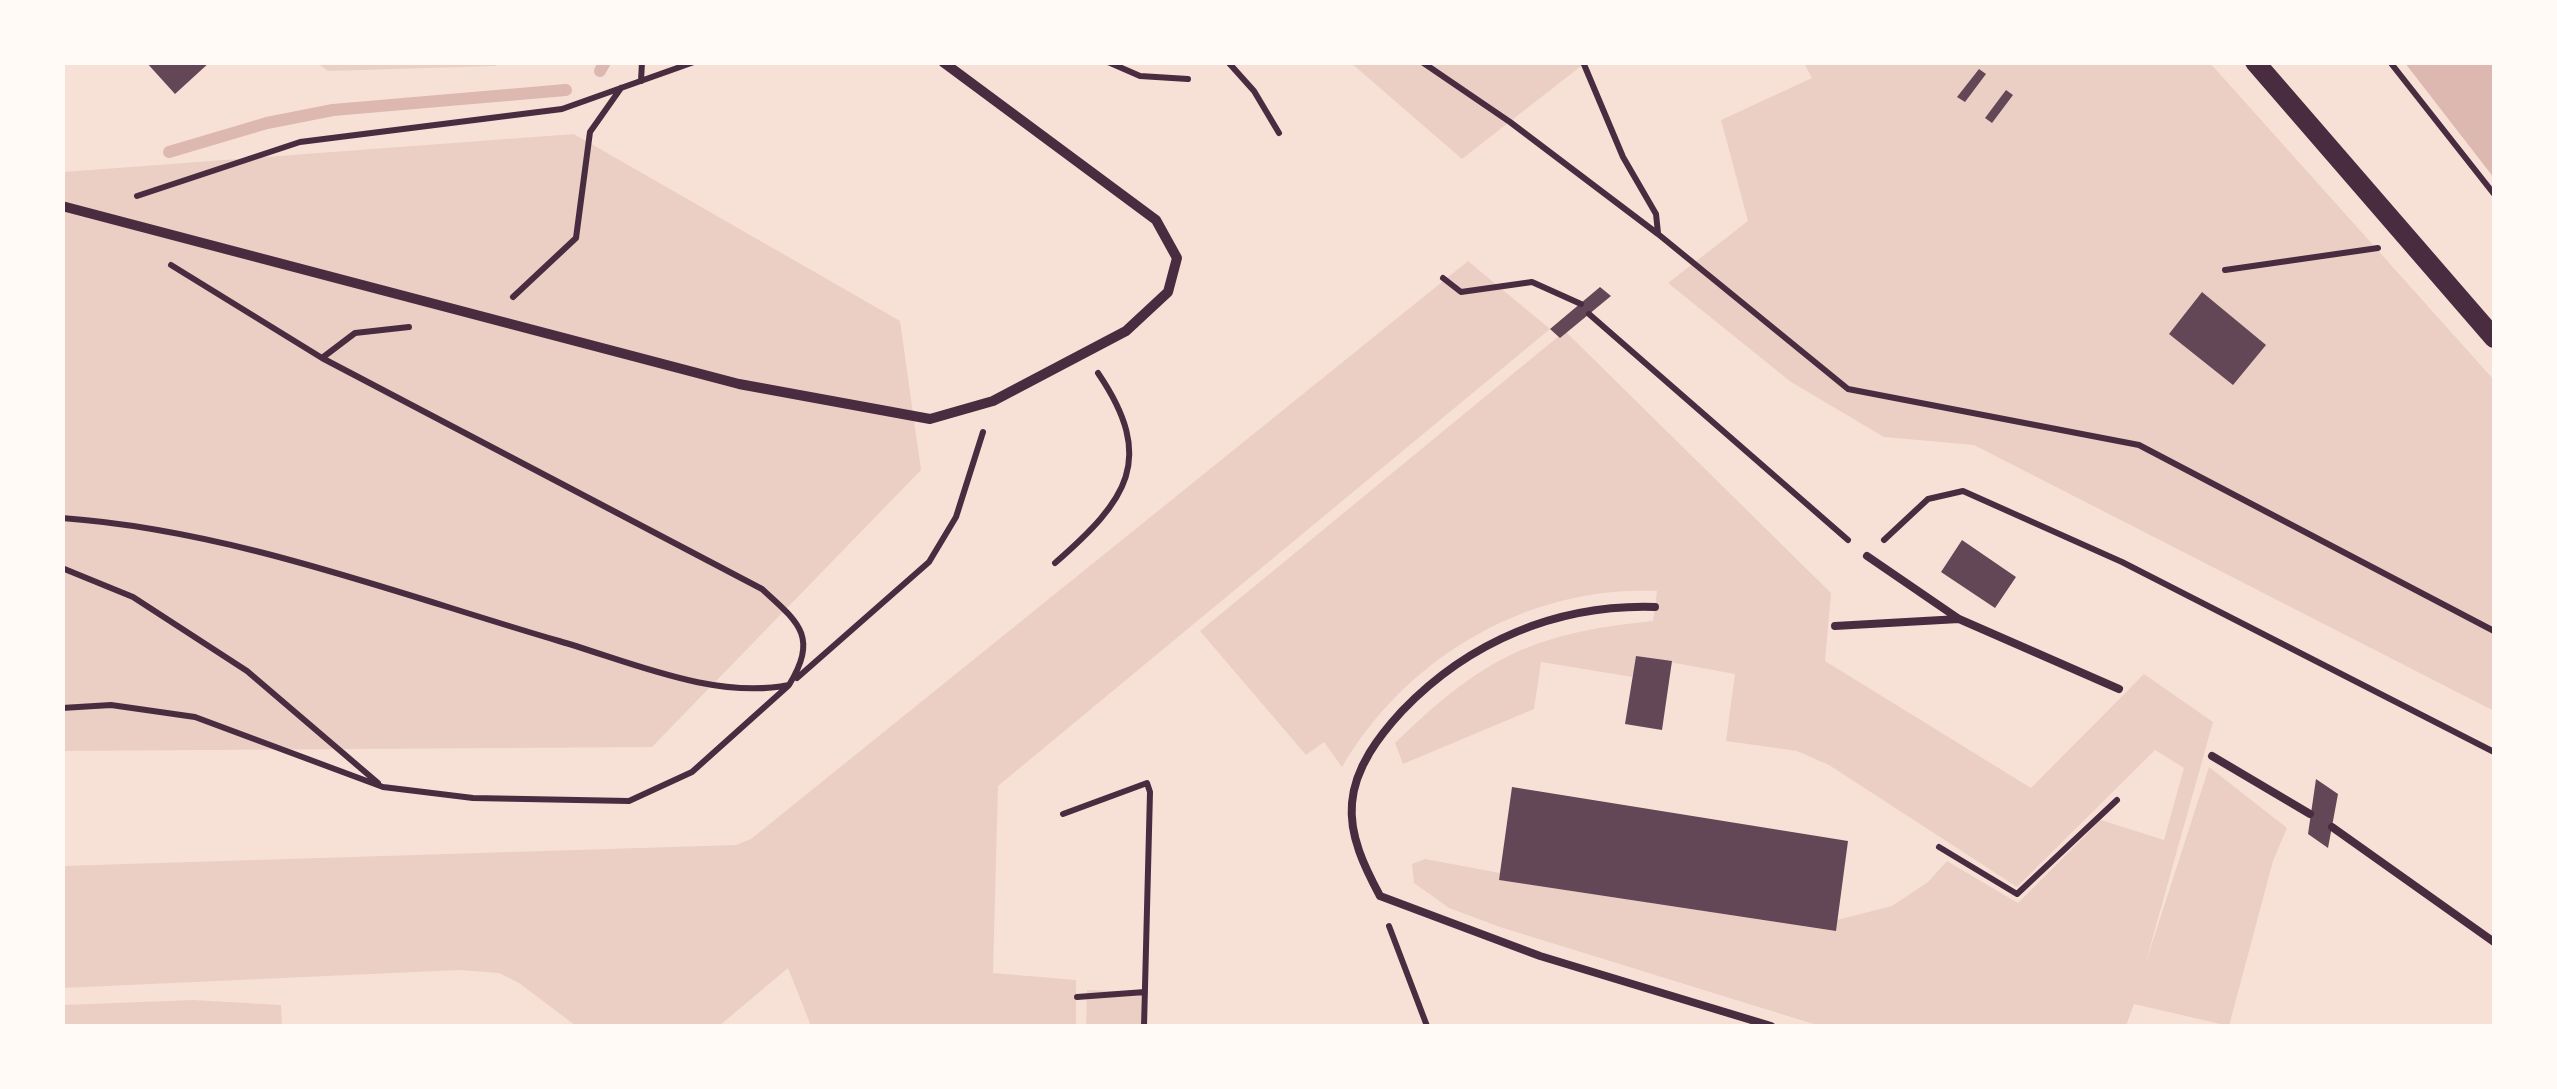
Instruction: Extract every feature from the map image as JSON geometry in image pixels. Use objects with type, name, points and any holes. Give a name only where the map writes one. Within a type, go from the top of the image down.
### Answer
[{"type":"main road","points":[[2255,62],[2494,338]]},
{"type":"street","points":[[62,206],[738,384],[930,418],[992,401],[1126,331],[1168,292],[1177,258],[1156,220],[943,62]]},
{"type":"lane","points":[[1867,556],[1959,619],[2118,690]]},
{"type":"lane","points":[[1655,607],[1596,610],[1519,630],[1461,661],[1412,700],[1364,762],[1352,804],[1360,858],[1380,896],[1540,956],[1771,1026]]},
{"type":"lane","points":[[1835,626],[1959,619]]},
{"type":"lane","points":[[2212,756],[2310,814]]},
{"type":"lane","points":[[2332,827],[2494,942]]},
{"type":"path","points":[[641,81],[642,62]]},
{"type":"path","points":[[94,216],[152,190],[300,142],[562,109],[694,62]]},
{"type":"path","points":[[1108,62],[1140,76],[1188,79]]},
{"type":"path","points":[[1228,62],[1254,91],[1279,133]]},
{"type":"path","points":[[1422,62],[1510,122],[1658,234],[1848,389],[2139,445],[2494,631]]},
{"type":"path","points":[[1582,62],[1623,158],[1656,214],[1658,234]]},
{"type":"path","points":[[2390,62],[2494,194]]},
{"type":"path","points":[[490,318],[576,238],[590,132],[622,87]]},
{"type":"path","points":[[2226,270],[2386,247],[2405,238]]},
{"type":"path","points":[[62,518],[248,550],[695,679],[755,692],[789,685],[801,666],[805,647],[798,622],[762,589],[322,358],[156,255]]},
{"type":"path","points":[[1443,278],[1462,292],[1532,282],[1581,304]]},
{"type":"path","points":[[1589,314],[1867,556],[1928,499],[1963,491],[2122,562],[2494,752]]},
{"type":"path","points":[[322,358],[355,332],[413,326]]},
{"type":"path","points":[[1056,564],[1099,524],[1113,502],[1131,443],[1123,410],[1086,355]]},
{"type":"path","points":[[62,708],[111,705],[195,717],[383,787],[473,798],[629,801],[692,772],[929,562],[956,517],[992,401]]},
{"type":"path","points":[[62,568],[134,596],[248,672],[383,787]]},
{"type":"path","points":[[1063,814],[1147,783],[1150,792],[1144,1026]]},
{"type":"path","points":[[1939,846],[2017,894],[2117,800]]},
{"type":"path","points":[[1380,896],[1428,1026]]},
{"type":"path","points":[[1077,997],[1145,992]]},
{"type":"shaded area","points":[[317,63],[496,63],[328,71]]},
{"type":"shaded area","points":[[1351,63],[1585,63],[1462,159]]},
{"type":"shaded area","points":[[1804,63],[2210,63],[2494,380],[2494,711],[1974,445],[1884,437],[1791,382],[1668,283],[1748,221],[1721,120],[1812,78]]},
{"type":"shaded area","points":[[2405,63],[2494,63],[2494,178]]},
{"type":"shaded area","points":[[574,134],[900,321],[921,470],[652,747],[63,751],[63,172]]},
{"type":"shaded area","points":[[1468,261],[1550,329],[998,786],[993,973],[1076,980],[1076,1026],[811,1026],[788,968],[719,1026],[576,1026],[519,983],[499,973],[459,970],[63,988],[62,866],[736,845],[751,839]]},
{"type":"shaded area","points":[[1565,331],[1831,593],[1825,661],[2031,788],[2144,674],[2213,722],[2145,965],[2209,767],[2287,828],[2273,861],[2229,1026],[2134,1004],[2126,1026],[1820,1026],[1500,927],[1449,908],[1414,883],[1412,864],[1425,859],[1500,873],[1500,880],[1835,931],[1837,920],[1892,906],[1928,882],[1947,861],[2018,903],[2101,820],[2164,840],[2184,768],[2155,750],[2017,887],[1829,765],[1797,751],[1726,741],[1735,674],[1636,656],[1632,677],[1541,662],[1534,709],[1403,764],[1395,743],[1483,670],[1541,642],[1610,626],[1653,621],[1657,591],[1609,592],[1563,600],[1518,615],[1436,661],[1400,692],[1342,767],[1324,742],[1306,755],[1200,631]]},
{"type":"shaded area","points":[[1087,990],[1141,992],[1142,1026],[1086,1026]]},
{"type":"shaded area","points":[[193,1000],[281,1005],[282,1026],[63,1026],[63,1005]]},
{"type":"building","points":[[146,62],[210,62],[175,94]]},
{"type":"building","points":[[1979,69],[1986,74],[1965,102],[1957,97]]},
{"type":"building","points":[[2006,90],[2013,95],[1992,123],[1985,118]]},
{"type":"building","points":[[1600,287],[1611,296],[1560,338],[1550,329]]},
{"type":"building","points":[[2202,292],[2266,345],[2233,385],[2169,334]]},
{"type":"building","points":[[1962,540],[2016,577],[1995,608],[1941,572]]},
{"type":"building","points":[[1636,656],[1672,661],[1662,730],[1625,724]]},
{"type":"building","points":[[2316,779],[2338,794],[2328,848],[2308,834]]},
{"type":"building","points":[[1512,787],[1848,841],[1836,931],[1499,880]]},
{"type":"waterway","points":[[600,71],[605,62]]},
{"type":"waterway","points":[[169,152],[267,123],[333,110],[566,90]]}]
